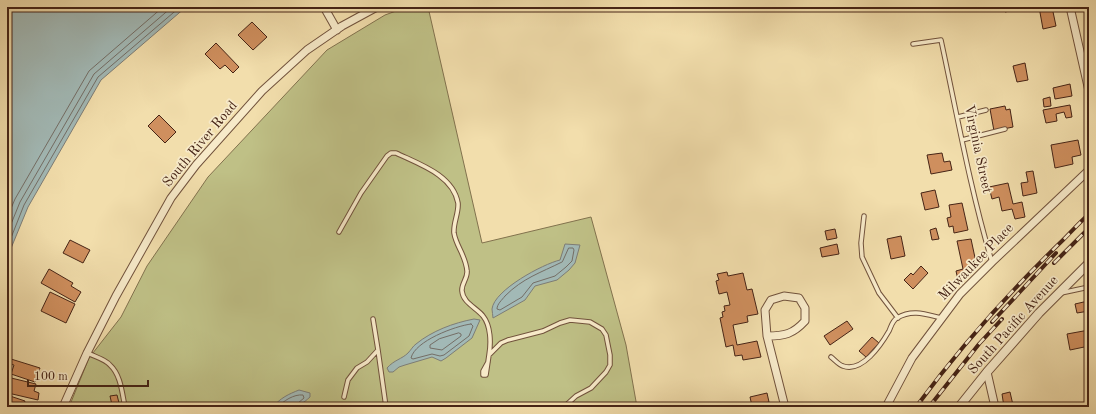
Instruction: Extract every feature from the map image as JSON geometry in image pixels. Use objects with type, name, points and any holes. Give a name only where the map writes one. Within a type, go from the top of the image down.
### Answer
[{"type":"street","points":[[324,7],[337,30]]},
{"type":"street","name":"South River Road","points":[[63,407],[86,353],[116,296],[171,198],[196,165],[262,91],[307,50],[337,30],[377,7]]},
{"type":"street","points":[[1070,7],[1089,91]]},
{"type":"street","name":"Milwaukee Place","points":[[886,407],[912,358],[960,294],[1089,170]]},
{"type":"street","name":"South Pacific Avenue","points":[[959,407],[987,372],[1039,313],[1089,263]]},
{"type":"street","points":[[767,336],[782,336],[797,330],[805,321],[805,308],[799,298],[784,296],[771,300],[765,310],[767,336],[785,407]]},
{"type":"street","points":[[987,372],[995,407]]},
{"type":"lane","name":"Virginia Street","points":[[913,44],[941,40],[980,223],[992,262]]},
{"type":"lane","points":[[958,117],[986,110]]},
{"type":"lane","points":[[962,140],[1004,129]]},
{"type":"lane","points":[[339,232],[361,194],[387,156],[391,153],[396,153],[430,168],[452,188],[458,204],[454,232],[466,262],[468,272],[462,291],[464,299],[485,317],[490,336],[490,355],[488,362]]},
{"type":"lane","points":[[864,216],[861,243],[862,257],[879,293],[898,318]]},
{"type":"lane","points":[[1058,294],[1089,287]]},
{"type":"lane","points":[[832,357],[843,366],[854,367],[864,362],[873,353],[889,332],[894,319],[905,314],[920,312],[941,318]]},
{"type":"lane","points":[[373,319],[386,407]]},
{"type":"lane","points":[[490,355],[501,343],[543,331],[560,322],[570,320],[590,322],[598,326],[606,335],[610,355],[610,365],[592,388],[576,396],[564,407]]},
{"type":"lane","points":[[344,397],[348,380],[357,368],[367,362],[378,350]]},
{"type":"lane","points":[[86,353],[110,364],[116,372],[121,385],[125,407]]},
{"type":"green space","points":[[407,7],[428,7],[482,243],[591,217],[626,345],[637,407],[69,407],[89,358],[121,317],[147,266],[208,177],[327,50],[385,15]]},
{"type":"water","points":[[7,7],[186,7],[101,80],[28,207],[7,258]]},
{"type":"water","points":[[565,244],[580,245],[575,263],[569,270],[557,280],[535,286],[525,300],[493,318],[492,309],[501,294],[510,286],[532,272],[552,262],[560,260]]},
{"type":"water","points":[[474,319],[480,320],[472,338],[446,358],[441,361],[432,357],[399,367],[393,372],[389,372],[387,368],[390,365],[406,355],[422,339],[451,325]]},
{"type":"water","points":[[299,390],[310,393],[310,397],[297,406],[273,407],[288,395]]},
{"type":"building","points":[[1004,7],[1018,7],[1019,9],[1005,12]]},
{"type":"building","points":[[1039,7],[1052,7],[1056,26],[1043,29]]},
{"type":"building","points":[[252,22],[267,37],[253,50],[238,35]]},
{"type":"building","points":[[216,43],[239,67],[233,73],[225,65],[220,69],[205,54]]},
{"type":"building","points":[[1025,63],[1028,80],[1017,82],[1013,66]]},
{"type":"building","points":[[1070,84],[1072,96],[1055,99],[1053,88]]},
{"type":"building","points":[[1050,97],[1051,106],[1044,107],[1043,99]]},
{"type":"building","points":[[1070,105],[1072,117],[1066,118],[1064,112],[1056,114],[1057,121],[1046,123],[1043,110]]},
{"type":"building","points":[[1005,106],[1006,110],[1010,109],[1013,127],[994,131],[990,109]]},
{"type":"building","points":[[159,115],[176,132],[165,143],[148,126]]},
{"type":"building","points":[[1078,140],[1081,155],[1072,157],[1073,164],[1055,168],[1051,145]]},
{"type":"building","points":[[942,153],[944,162],[950,161],[952,170],[931,174],[927,155]]},
{"type":"building","points":[[1033,171],[1037,193],[1023,196],[1021,183],[1028,182],[1026,172]]},
{"type":"building","points":[[1008,183],[1013,204],[1022,202],[1025,217],[1015,219],[1012,209],[1002,211],[999,197],[992,199],[989,187]]},
{"type":"building","points":[[935,190],[939,207],[925,210],[921,193]]},
{"type":"building","points":[[962,203],[968,230],[954,233],[953,226],[949,227],[947,218],[951,217],[949,205]]},
{"type":"building","points":[[936,228],[939,239],[932,240],[930,230]]},
{"type":"building","points":[[835,229],[837,238],[827,240],[825,231]]},
{"type":"building","points":[[901,236],[905,256],[891,259],[887,239]]},
{"type":"building","points":[[971,239],[977,267],[966,269],[967,278],[958,280],[956,271],[963,269],[957,241]]},
{"type":"building","points":[[70,240],[90,250],[83,263],[63,253]]},
{"type":"building","points":[[837,244],[839,254],[822,257],[820,248]]},
{"type":"building","points":[[921,266],[928,273],[913,289],[904,280],[911,273],[913,275]]},
{"type":"building","points":[[49,269],[73,283],[71,286],[81,292],[75,302],[41,283]]},
{"type":"building","points":[[727,272],[728,276],[743,273],[747,290],[752,289],[758,314],[747,316],[748,322],[733,325],[737,345],[757,341],[761,357],[743,360],[742,355],[735,356],[733,345],[726,347],[720,318],[723,317],[722,312],[725,311],[724,306],[730,305],[727,292],[719,294],[716,281],[719,280],[717,274]]},
{"type":"building","points":[[50,292],[75,304],[66,323],[41,311]]},
{"type":"building","points":[[1088,301],[1089,311],[1077,313],[1075,304]]},
{"type":"building","points":[[847,321],[853,329],[830,345],[824,336]]},
{"type":"building","points":[[1089,330],[1089,346],[1070,350],[1067,334]]},
{"type":"building","points":[[872,337],[879,343],[866,357],[859,351]]},
{"type":"building","points":[[11,359],[40,368],[35,382],[11,374],[14,365],[10,364]]},
{"type":"building","points":[[7,377],[36,384],[34,391],[39,393],[38,400],[8,393],[11,382],[7,381]]},
{"type":"building","points":[[1010,392],[1013,405],[1004,407],[1002,394]]},
{"type":"building","points":[[767,393],[769,402],[752,406],[750,397]]},
{"type":"building","points":[[7,395],[25,401],[23,407],[7,407]]},
{"type":"building","points":[[117,395],[120,407],[104,407],[112,405],[110,396]]},
{"type":"railway","points":[[916,407],[950,362],[986,320],[1024,279],[1089,214]]},
{"type":"railway","points":[[1054,263],[1089,228]]},
{"type":"railway","points":[[992,322],[1056,253]]},
{"type":"railway","points":[[929,407],[979,344],[1002,319]]}]
